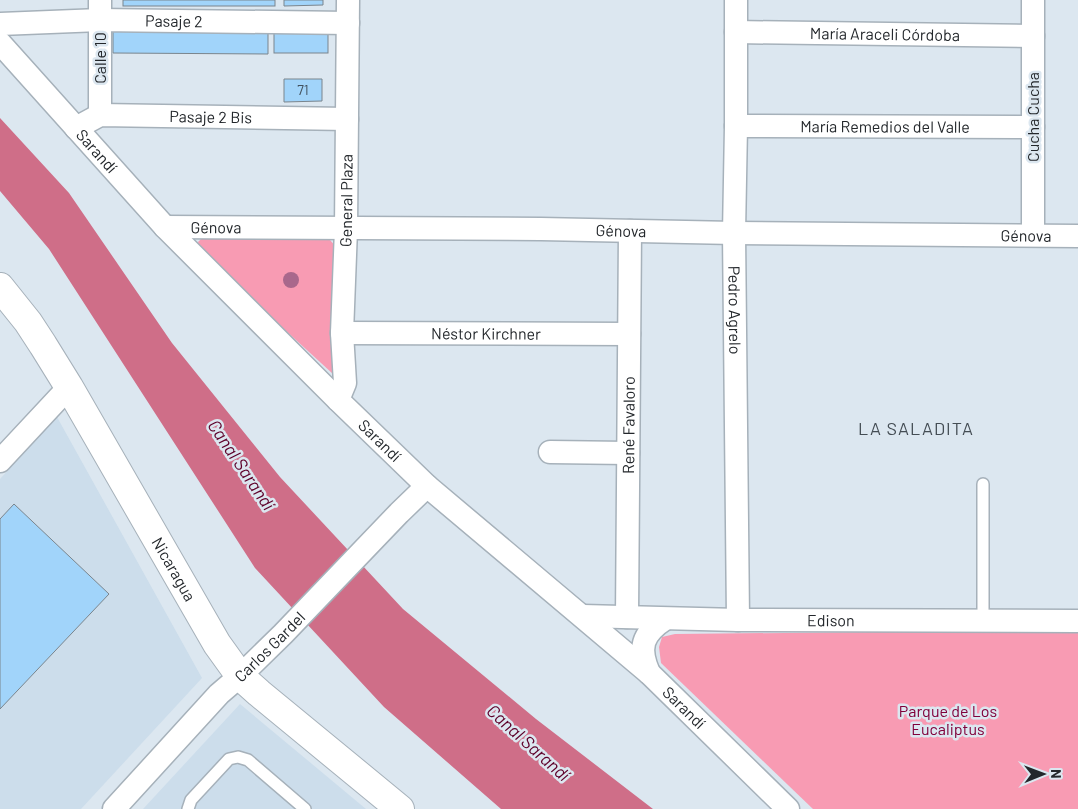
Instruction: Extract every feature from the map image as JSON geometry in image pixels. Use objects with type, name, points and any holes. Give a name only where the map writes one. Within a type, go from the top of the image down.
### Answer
[{"type":"main road","name":"Nicaragua","points":[[0,287],[28,322],[69,387],[217,644],[240,676],[400,809]]},
{"type":"street","name":"General Plaza","points":[[338,400],[345,383],[342,333],[346,229],[348,0]]},
{"type":"street","name":"Pedro Agrelo","points":[[736,0],[734,233],[738,620]]},
{"type":"street","name":"Cucha Cucha","points":[[1033,0],[1033,235]]},
{"type":"street","name":"Pasaje 2","points":[[0,24],[100,10],[348,23]]},
{"type":"street","name":"Calle 10","points":[[100,10],[100,115]]},
{"type":"street","name":"María Araceli Córdoba","points":[[736,32],[1033,36]]},
{"type":"street","name":"Sarandí","points":[[0,43],[165,228],[338,400],[427,486],[649,673],[788,809]]},
{"type":"street","name":"Pasaje 2 Bis","points":[[76,128],[100,115],[347,119]]},
{"type":"street","name":"María Remedios del Valle","points":[[736,126],[1033,127]]},
{"type":"street","name":"Génova","points":[[165,228],[541,229],[1078,236]]},
{"type":"street","name":"René Favaloro","points":[[627,617],[630,231]]},
{"type":"street","name":"Néstor Kirchner","points":[[342,333],[629,334]]},
{"type":"street","points":[[0,461],[69,387]]},
{"type":"street","points":[[550,452],[628,453]]},
{"type":"street","name":"Carlos Gardel","points":[[114,809],[219,694],[283,634],[427,486]]},
{"type":"street","name":"Edison","points":[[583,616],[738,620],[1078,621]]},
{"type":"street","points":[[649,673],[642,653],[644,642],[654,626],[665,619]]},
{"type":"lane","points":[[983,484],[983,620]]},
{"type":"lane","points":[[188,809],[191,800],[229,759],[238,757],[248,760],[305,809]]},
{"type":"shaded area","points":[[57,417],[202,678],[81,809],[0,809],[0,479]]},
{"type":"shaded area","points":[[240,704],[366,809],[143,809]]},
{"type":"green space","points":[[202,238],[330,240],[337,248],[333,374],[201,253],[198,242]]},
{"type":"green space","name":"Parque de Los Eucaliptus","points":[[1078,630],[1078,809],[813,809],[661,663],[659,647],[662,637],[675,634]]},
{"type":"water","name":"Canal Sarandí","points":[[0,118],[69,193],[172,343],[280,477],[403,609],[536,719],[653,809],[501,809],[384,707],[255,568],[49,249],[0,191]]},
{"type":"building","points":[[123,0],[275,0],[275,6],[123,6]]},
{"type":"building","points":[[284,0],[323,0],[323,5],[284,6]]},
{"type":"building","points":[[113,31],[268,31],[268,54],[113,53]]},
{"type":"building","points":[[274,32],[328,32],[328,53],[274,53]]},
{"type":"building","points":[[284,79],[322,79],[322,101],[284,102]]},
{"type":"building","points":[[14,504],[109,594],[0,709],[0,519]]},
{"type":"district","name":"LA SALADITA","points":[[916,429]]}]
